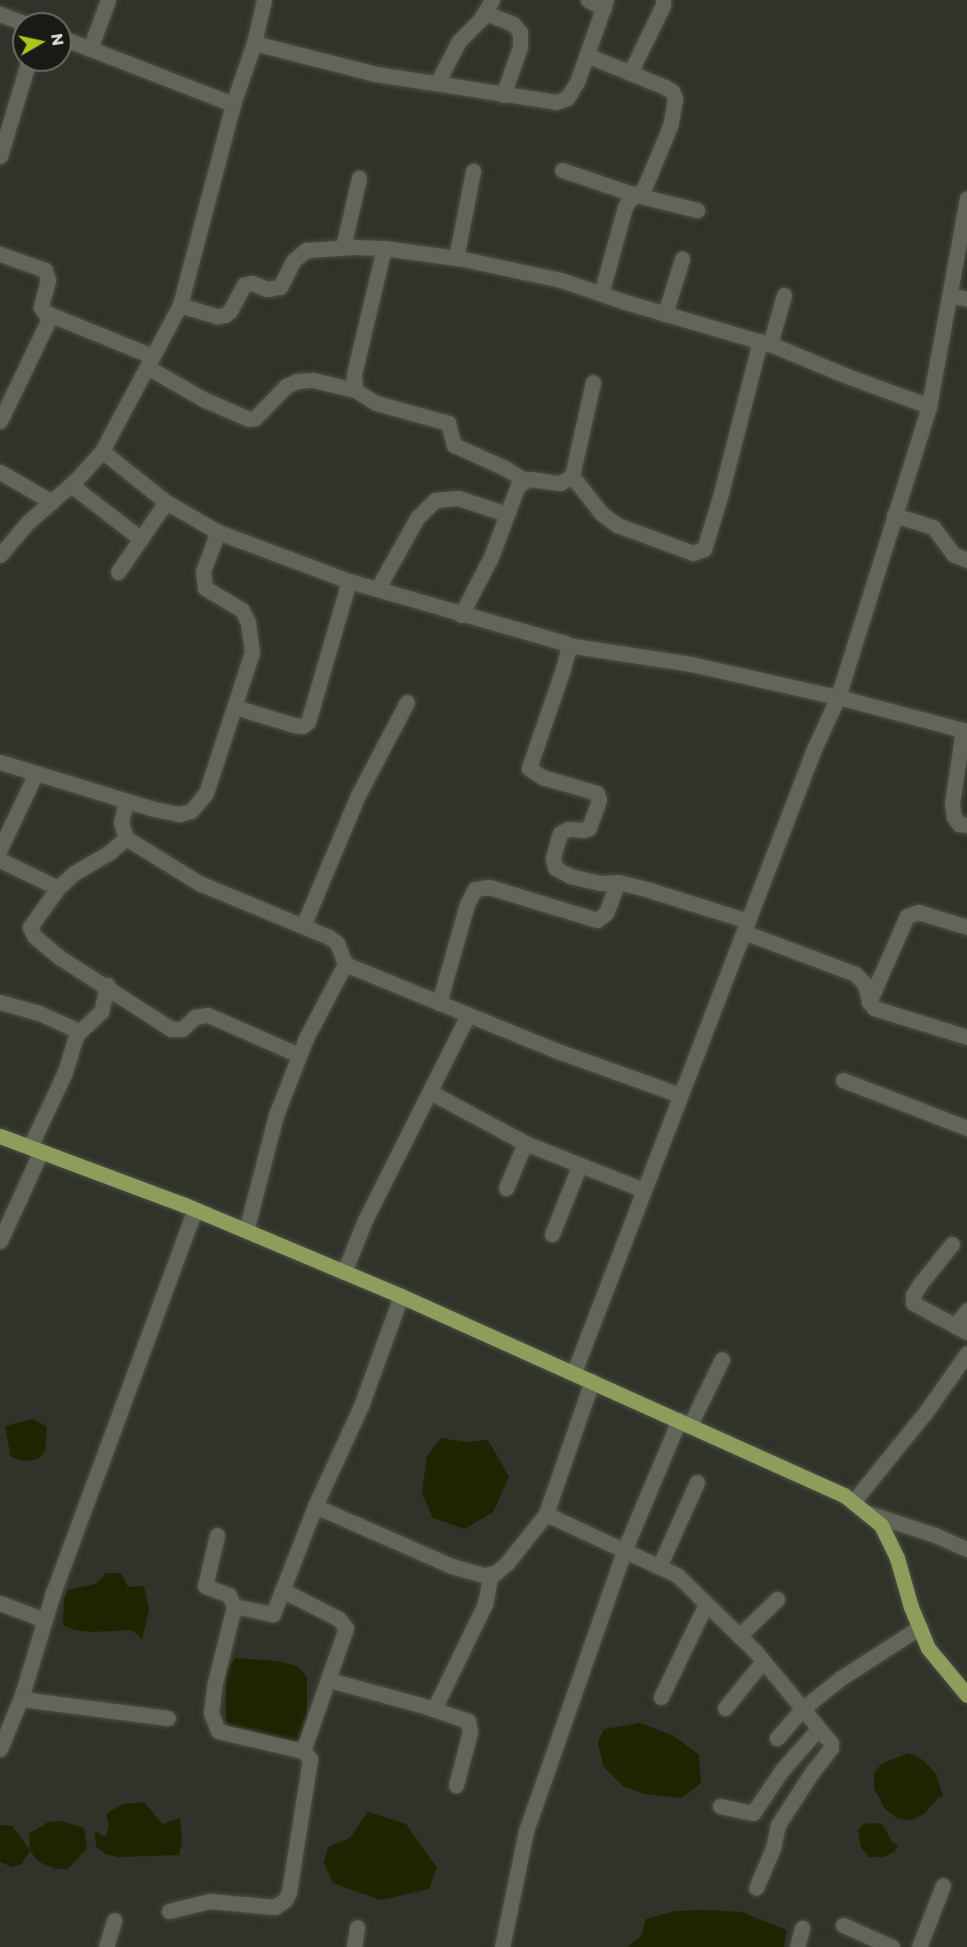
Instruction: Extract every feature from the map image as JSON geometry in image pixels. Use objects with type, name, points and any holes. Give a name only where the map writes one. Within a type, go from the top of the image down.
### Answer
[{"type":"main road","points":[[0,1136],[246,1230],[574,1372],[844,1494],[881,1525],[893,1550],[928,1648],[967,1695]]},
{"type":"street","points":[[90,49],[108,0]]},
{"type":"street","points":[[0,555],[27,523],[71,485],[102,451],[180,305],[233,104],[254,43],[264,0]]},
{"type":"street","points":[[254,43],[376,74],[556,102],[563,101],[571,93],[588,56],[605,4],[588,0]]},
{"type":"street","points":[[630,73],[663,5],[663,0]]},
{"type":"street","points":[[437,83],[459,41],[489,7],[513,24],[520,32],[520,47],[503,95]]},
{"type":"street","points":[[72,42],[233,104]]},
{"type":"street","points":[[588,56],[665,87],[672,91],[675,99],[670,126],[653,169],[643,190],[625,207],[601,294]]},
{"type":"street","points":[[0,156],[25,72]]},
{"type":"street","points":[[562,170],[636,195],[697,210]]},
{"type":"street","points":[[456,258],[473,171]]},
{"type":"street","points":[[343,247],[359,178]]},
{"type":"street","points":[[574,1372],[814,749],[838,697],[929,406],[967,198]]},
{"type":"street","points":[[180,305],[217,316],[225,315],[230,311],[244,285],[252,283],[276,289],[283,283],[299,253],[313,248],[384,248],[456,258],[550,277],[765,343],[929,406]]},
{"type":"street","points":[[355,390],[354,374],[384,248]]},
{"type":"street","points":[[0,254],[45,270],[48,280],[41,307],[50,316],[149,362],[203,399],[249,419],[255,418],[286,386],[297,381],[313,380],[355,390],[376,404],[448,423],[454,445],[505,468],[524,480],[560,483],[572,476],[593,382]]},
{"type":"street","points":[[665,314],[682,259]]},
{"type":"street","points":[[572,476],[602,513],[617,525],[693,552],[704,549],[765,343],[784,295]]},
{"type":"street","points":[[950,295],[967,299]]},
{"type":"street","points":[[0,422],[50,316]]},
{"type":"street","points":[[102,451],[166,502],[218,531],[349,581],[567,645],[691,664],[838,697],[965,731],[952,804],[954,817],[959,824],[967,825]]},
{"type":"street","points":[[0,472],[52,502]]},
{"type":"street","points":[[461,615],[491,557],[518,485],[524,480]]},
{"type":"street","points":[[71,485],[141,539]]},
{"type":"street","points":[[378,588],[417,518],[435,500],[458,498],[507,514]]},
{"type":"street","points":[[118,572],[166,502]]},
{"type":"street","points":[[894,515],[933,527],[953,554],[967,560]]},
{"type":"street","points":[[0,762],[35,775],[126,801],[179,814],[191,810],[206,794],[252,652],[248,621],[242,610],[205,588],[203,571],[218,531]]},
{"type":"street","points":[[235,706],[294,725],[303,726],[308,722],[349,581]]},
{"type":"street","points":[[567,645],[563,669],[529,768],[542,777],[592,791],[599,796],[589,828],[568,829],[560,833],[553,858],[555,868],[570,876],[601,883],[618,882],[746,926],[855,974],[865,984],[869,1002],[874,1008],[967,1037]]},
{"type":"street","points":[[303,926],[358,795],[407,702]]},
{"type":"street","points":[[0,849],[35,775]]},
{"type":"street","points":[[126,801],[121,822],[126,838],[199,884],[329,937],[337,943],[345,964],[468,1015],[681,1095]]},
{"type":"street","points":[[126,838],[110,852],[74,873],[58,888],[30,930],[59,957],[171,1029],[182,1029],[195,1017],[208,1015],[299,1055]]},
{"type":"street","points":[[0,860],[58,888]]},
{"type":"street","points":[[439,1003],[467,904],[475,889],[489,887],[597,920],[606,913],[618,882]]},
{"type":"street","points":[[869,1002],[907,916],[918,912],[967,927]]},
{"type":"street","points":[[246,1230],[276,1115],[299,1055],[345,964]]},
{"type":"street","points":[[0,1241],[79,1031],[101,1012],[107,986]]},
{"type":"street","points":[[0,1002],[39,1013],[79,1031]]},
{"type":"street","points":[[344,1272],[365,1220],[468,1015]]},
{"type":"street","points":[[843,1080],[967,1128]]},
{"type":"street","points":[[430,1092],[525,1143],[644,1190]]},
{"type":"street","points":[[506,1188],[525,1143]]},
{"type":"street","points":[[552,1234],[580,1164]]},
{"type":"street","points":[[0,1749],[21,1699],[45,1620],[195,1209]]},
{"type":"street","points":[[952,1244],[920,1284],[913,1295],[913,1303],[961,1329],[967,1310]]},
{"type":"street","points":[[234,1606],[273,1614],[315,1506],[361,1406],[401,1296]]},
{"type":"street","points":[[967,1353],[859,1507],[967,1549]]},
{"type":"street","points":[[502,1947],[526,1831],[624,1551],[684,1422],[722,1359]]},
{"type":"street","points":[[315,1506],[452,1566],[484,1575],[491,1574],[507,1563],[546,1514],[592,1381]]},
{"type":"street","points":[[659,1567],[697,1482]]},
{"type":"street","points":[[546,1514],[677,1575],[763,1661],[831,1743],[831,1748],[812,1772],[778,1826],[756,1888]]},
{"type":"street","points":[[169,1911],[210,1901],[275,1907],[285,1900],[310,1759],[303,1751],[218,1731],[211,1713],[234,1606],[229,1595],[206,1586],[217,1534]]},
{"type":"street","points":[[434,1709],[485,1604],[491,1574]]},
{"type":"street","points":[[282,1590],[344,1624],[346,1632],[303,1751]]},
{"type":"street","points":[[739,1636],[777,1599]]},
{"type":"street","points":[[0,1603],[45,1620]]},
{"type":"street","points":[[661,1697],[706,1604]]},
{"type":"street","points":[[777,1738],[802,1710],[841,1678],[920,1627]]},
{"type":"street","points":[[725,1708],[763,1661]]},
{"type":"street","points":[[329,1680],[434,1709],[468,1721],[470,1732],[456,1785]]},
{"type":"street","points":[[21,1699],[168,1718]]},
{"type":"street","points":[[720,1806],[753,1813],[782,1770],[818,1729]]},
{"type":"street","points":[[919,1947],[943,1885]]},
{"type":"street","points":[[106,1947],[114,1920]]},
{"type":"street","points":[[843,1925],[892,1947]]},
{"type":"street","points":[[354,1947],[357,1927]]},
{"type":"street","points":[[797,1947],[802,1928]]},
{"type":"shaded area","points":[[33,1419],[47,1427],[45,1451],[38,1459],[24,1461],[11,1457],[5,1426]]},
{"type":"shaded area","points":[[441,1438],[465,1442],[488,1440],[509,1477],[493,1512],[465,1529],[433,1518],[422,1493],[427,1456]]},
{"type":"shaded area","points":[[106,1573],[121,1573],[128,1587],[144,1586],[149,1610],[142,1639],[132,1630],[91,1632],[75,1630],[63,1625],[64,1599],[68,1590],[96,1584]]},
{"type":"shaded area","points":[[235,1658],[277,1661],[297,1666],[307,1677],[307,1734],[292,1744],[232,1732],[226,1722],[226,1671]]},
{"type":"shaded area","points":[[640,1723],[674,1736],[699,1755],[701,1783],[681,1798],[645,1794],[623,1786],[603,1766],[598,1742],[604,1729]]},
{"type":"shaded area","points":[[909,1753],[923,1760],[936,1774],[943,1796],[937,1799],[924,1814],[911,1820],[899,1819],[885,1809],[874,1788],[874,1774],[881,1764]]},
{"type":"shaded area","points":[[144,1802],[162,1824],[180,1818],[182,1841],[179,1855],[119,1857],[106,1854],[96,1847],[95,1831],[106,1837],[109,1826],[106,1814],[122,1804]]},
{"type":"shaded area","points":[[368,1812],[406,1824],[437,1868],[429,1889],[381,1900],[333,1883],[324,1863],[328,1847],[350,1838]]},
{"type":"shaded area","points":[[62,1821],[84,1828],[87,1848],[68,1869],[56,1869],[39,1862],[30,1851],[21,1864],[12,1867],[0,1862],[0,1825],[12,1826],[30,1850],[29,1834],[48,1822]]},
{"type":"shaded area","points":[[864,1824],[882,1824],[893,1843],[898,1845],[894,1852],[883,1857],[869,1857],[861,1847],[858,1830]]},
{"type":"shaded area","points":[[675,1911],[742,1912],[786,1930],[784,1947],[627,1947],[641,1937],[646,1919]]}]
